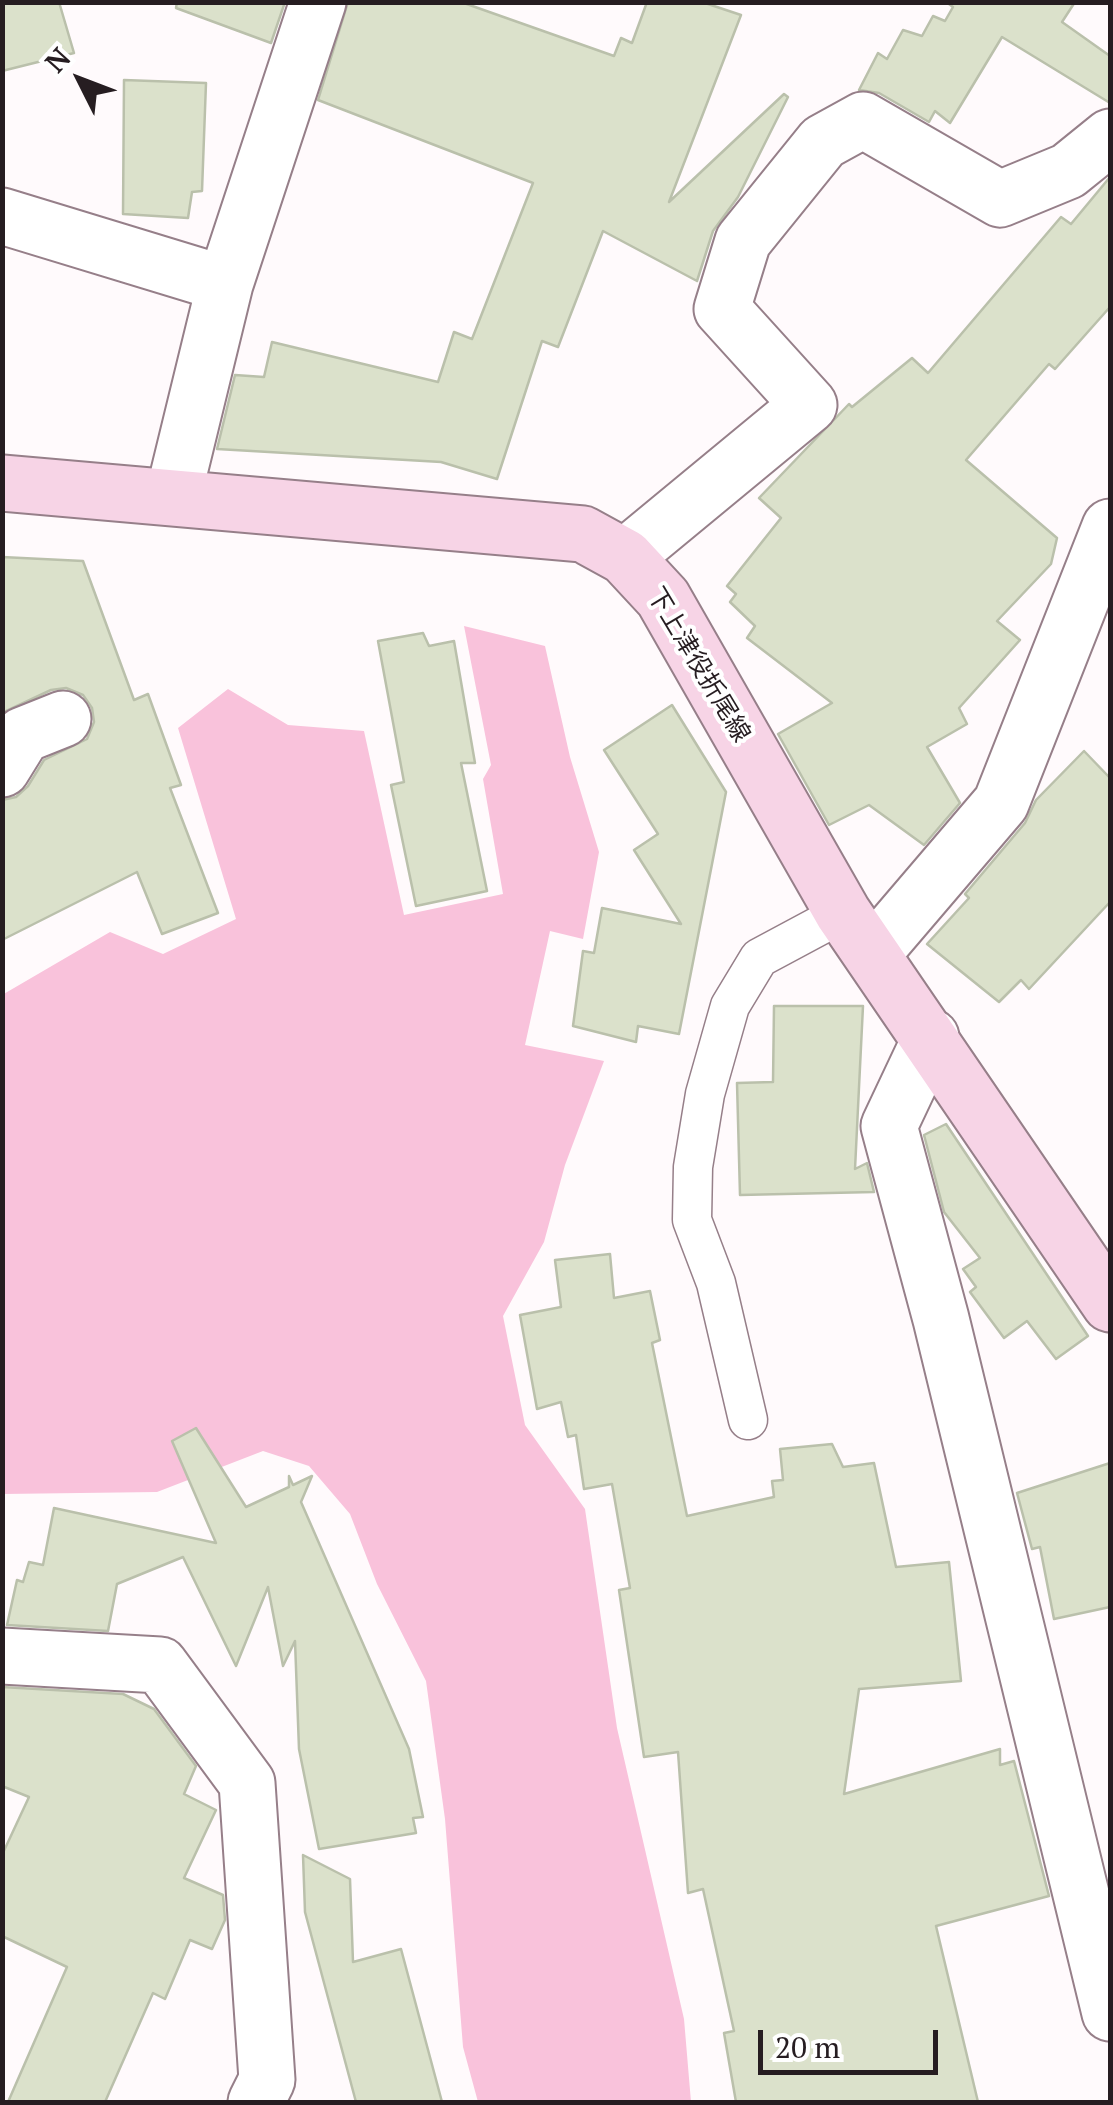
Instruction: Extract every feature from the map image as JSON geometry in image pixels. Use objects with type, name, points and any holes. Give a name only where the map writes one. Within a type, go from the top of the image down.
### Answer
[{"type":"main road","name":"下上津役折尾線","points":[[2,483],[583,534],[625,557],[663,598],[858,933],[1110,1304]]},
{"type":"street","points":[[173,497],[226,284],[318,2]]},
{"type":"street","points":[[625,557],[809,405],[722,310],[743,241],[823,142],[863,120],[1000,199],[1068,171],[1110,137]]},
{"type":"street","points":[[2,216],[226,284]]},
{"type":"street","points":[[858,933],[1000,804],[1110,527]]},
{"type":"street","points":[[1087,578],[1110,630]]},
{"type":"street","points":[[2,769],[23,735],[63,719]]},
{"type":"street","points":[[931,1037],[889,1126],[941,1318],[1110,2013]]},
{"type":"street","points":[[2,1656],[160,1665],[247,1783],[267,2080],[256,2102]]},
{"type":"lane","points":[[748,1420],[716,1282],[692,1220],[693,1167],[706,1094],[730,1006],[759,958],[858,933]]},
{"type":"shaded area","points":[[464,626],[545,646],[570,757],[599,852],[583,939],[550,931],[525,1045],[604,1061],[565,1165],[544,1242],[503,1316],[525,1425],[585,1509],[617,1728],[684,2019],[691,2102],[478,2102],[463,2047],[445,1819],[426,1681],[377,1584],[350,1514],[309,1466],[263,1451],[157,1492],[3,1494],[2,995],[110,932],[163,954],[236,919],[178,728],[228,689],[288,725],[364,731],[404,915],[503,894],[483,779],[491,765]]},
{"type":"building","points":[[2,2],[59,2],[74,53],[2,71]]},
{"type":"building","points":[[177,2],[285,2],[271,43],[176,8]]},
{"type":"building","points":[[348,2],[461,2],[614,56],[621,38],[632,43],[647,2],[702,2],[741,15],[669,202],[784,94],[788,97],[738,197],[713,231],[697,281],[603,231],[558,347],[542,341],[497,479],[441,462],[217,449],[235,375],[264,377],[272,342],[438,382],[454,332],[472,339],[533,183],[318,100]]},
{"type":"building","points":[[946,2],[1075,2],[1062,22],[1110,56],[1110,103],[1002,37],[950,123],[935,111],[929,122],[879,93],[859,90],[878,53],[887,59],[903,30],[922,36],[933,16],[945,21],[953,7]]},
{"type":"building","points":[[124,80],[206,83],[202,191],[192,192],[188,218],[123,214]]},
{"type":"building","points":[[1110,177],[1110,307],[1055,369],[1049,364],[966,460],[1057,538],[1051,564],[997,621],[1020,640],[959,708],[967,724],[927,747],[960,803],[924,845],[869,805],[829,825],[778,734],[832,703],[747,638],[755,626],[730,602],[736,594],[727,586],[781,518],[759,498],[849,404],[852,407],[912,358],[928,373],[1061,217],[1071,224]]},
{"type":"building","points":[[2,557],[83,561],[134,700],[148,694],[181,785],[170,788],[218,913],[162,934],[137,872],[2,940],[2,800],[16,797],[28,786],[44,760],[87,739],[94,722],[92,708],[83,695],[66,688],[51,690],[2,713]]},
{"type":"building","points":[[423,633],[429,646],[454,641],[475,763],[461,763],[487,891],[416,906],[391,785],[404,782],[378,641]]},
{"type":"building","points":[[672,705],[726,792],[679,1034],[638,1026],[636,1042],[573,1026],[583,951],[594,953],[602,908],[681,924],[634,850],[658,834],[604,750]]},
{"type":"building","points":[[1084,751],[1110,778],[1110,902],[1029,989],[1021,980],[999,1002],[927,944],[969,898],[965,894],[1025,823],[1036,800]]},
{"type":"building","points":[[774,1006],[863,1006],[855,1169],[867,1163],[874,1192],[740,1195],[737,1083],[773,1082]]},
{"type":"building","points":[[946,1124],[1088,1336],[1056,1359],[1027,1321],[1004,1338],[970,1292],[976,1287],[963,1269],[980,1258],[944,1212],[924,1135]]},
{"type":"building","points":[[610,1254],[614,1298],[650,1291],[660,1340],[652,1343],[687,1516],[774,1497],[772,1481],[783,1480],[780,1449],[832,1444],[843,1467],[874,1463],[896,1567],[949,1562],[961,1681],[859,1689],[844,1794],[1000,1749],[1000,1765],[1014,1761],[1049,1896],[936,1926],[978,2102],[736,2102],[724,2033],[734,2031],[703,1889],[688,1893],[678,1752],[644,1757],[619,1590],[630,1588],[612,1484],[584,1489],[576,1435],[568,1437],[561,1402],[537,1409],[520,1315],[561,1307],[555,1260]]},
{"type":"building","points":[[196,1428],[246,1507],[289,1487],[289,1476],[293,1485],[312,1476],[301,1502],[409,1749],[423,1817],[413,1818],[416,1833],[319,1849],[299,1749],[295,1641],[283,1666],[268,1587],[236,1666],[183,1557],[117,1584],[108,1631],[7,1625],[17,1580],[23,1582],[29,1562],[43,1565],[54,1508],[216,1543],[172,1441]]},
{"type":"building","points":[[1110,1463],[1110,1607],[1054,1619],[1040,1547],[1032,1549],[1017,1493]]},
{"type":"building","points":[[2,1687],[123,1694],[154,1709],[196,1766],[184,1794],[216,1810],[184,1878],[223,1895],[225,1920],[212,1949],[190,1940],[165,1999],[153,1993],[105,2102],[8,2102],[67,1967],[2,1936],[2,1855],[29,1797],[2,1786]]},
{"type":"building","points":[[303,1855],[350,1879],[353,1962],[401,1949],[442,2102],[356,2102],[305,1912]]}]
